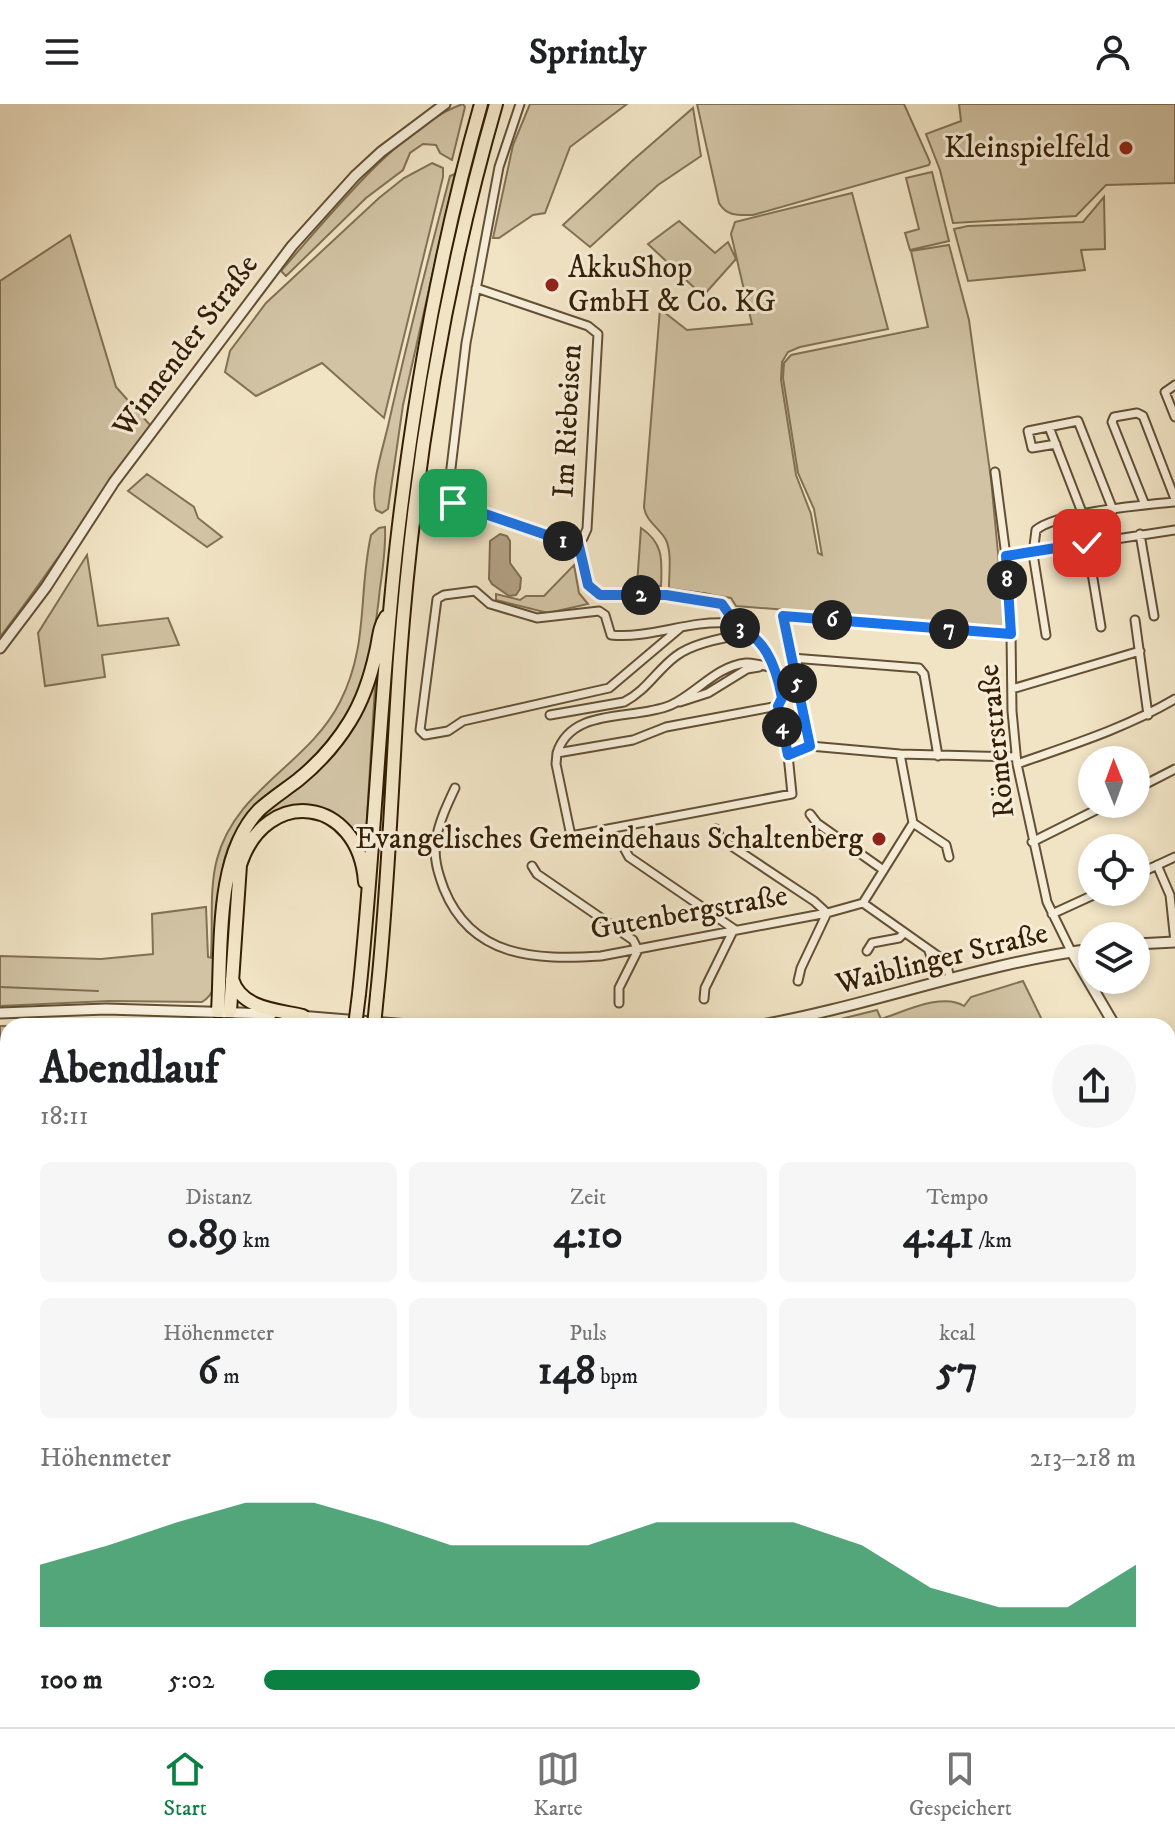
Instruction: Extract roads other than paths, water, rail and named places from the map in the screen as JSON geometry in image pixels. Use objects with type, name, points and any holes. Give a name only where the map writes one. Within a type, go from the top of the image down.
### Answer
[{"type":"highway","points":[[356,1018],[368,908],[390,610],[410,436],[456,199],[481,104]]},
{"type":"highway","points":[[375,1018],[400,658],[417,491],[446,312],[496,104]]},
{"type":"highway","points":[[224,1011],[226,884],[233,851],[259,810],[317,764],[341,735],[362,697],[382,623],[390,610]]},
{"type":"highway","points":[[224,1011],[232,977],[240,865],[254,835],[280,816],[311,812],[323,815],[342,827],[356,843],[361,855],[368,908]]},
{"type":"highway","points":[[232,977],[240,994],[249,1002],[303,1016]]},
{"type":"street","name":"Winnender Straße","points":[[0,648],[46,587],[114,482],[292,246],[372,160],[445,104]]},
{"type":"street","name":"Im Riebeisen","points":[[476,288],[588,326],[598,334],[587,529],[578,542],[564,541],[457,506],[449,499],[447,485],[459,383],[476,288],[499,167],[520,104]]},
{"type":"street","points":[[1175,385],[1165,392],[1175,417]]},
{"type":"street","points":[[1046,635],[1033,554],[1036,530],[1043,524],[1083,515],[1175,501],[1143,416],[1137,413],[1114,417],[1112,422],[1145,505]]},
{"type":"street","points":[[1056,444],[1036,448],[1029,445],[1027,433],[1030,429],[1078,421],[1113,510]]},
{"type":"street","points":[[1049,427],[1083,515]]},
{"type":"street","name":"Römerstraße","points":[[995,472],[1006,556],[1017,760],[1032,842],[1052,914],[1071,951]]},
{"type":"street","points":[[1006,556],[1175,530]]},
{"type":"street","points":[[1140,534],[1154,616]]},
{"type":"street","name":"Im Riebeisen","points":[[578,542],[592,591],[610,596],[666,595],[714,601],[726,607],[728,623]]},
{"type":"street","points":[[1087,543],[1101,627]]},
{"type":"street","points":[[680,628],[609,688],[463,721],[448,731],[425,735],[420,730],[439,596],[475,591],[490,604],[545,618],[599,611],[605,615],[611,635],[626,637],[680,628],[728,623],[748,634],[768,651],[776,669],[782,698],[778,706],[792,794],[571,836],[556,764],[557,753],[565,736],[579,725],[670,706],[704,682],[742,664],[776,669]]},
{"type":"street","points":[[810,746],[783,616],[1011,634]]},
{"type":"street","points":[[1135,620],[1148,715]]},
{"type":"street","points":[[550,715],[624,702],[635,697],[676,656],[748,634]]},
{"type":"street","points":[[1012,689],[1140,651]]},
{"type":"street","points":[[792,658],[919,668],[924,674],[938,756]]},
{"type":"street","points":[[788,755],[810,746],[1017,760],[1148,715],[1175,699]]},
{"type":"street","points":[[557,753],[633,740],[666,727],[778,706]]},
{"type":"street","points":[[900,754],[913,823],[863,903],[943,960],[950,978]]},
{"type":"street","points":[[1150,782],[1175,769]]},
{"type":"street","name":"Gutenbergstraße","points":[[455,788],[436,839],[438,875],[449,900],[470,930],[492,945],[522,953],[580,957],[638,950],[827,913],[863,903]]},
{"type":"street","points":[[810,814],[817,823],[882,869]]},
{"type":"street","points":[[1032,842],[1080,818]]},
{"type":"street","points":[[913,823],[946,845],[949,857]]},
{"type":"street","points":[[716,829],[721,839],[827,913],[798,981]]},
{"type":"street","points":[[623,846],[629,857],[734,929],[705,986],[704,999]]},
{"type":"street","points":[[1150,868],[1175,857]]},
{"type":"street","points":[[1150,943],[1175,942],[1170,895],[1157,865]]},
{"type":"street","points":[[532,866],[537,874],[633,940],[638,950],[619,988],[619,1003]]},
{"type":"street","points":[[1052,914],[1078,902]]},
{"type":"street","points":[[867,951],[872,943],[899,938],[904,933]]},
{"type":"street","points":[[925,947],[933,959],[939,981]]},
{"type":"street","name":"Waiblinger Straße","points":[[802,1018],[950,978],[1078,950]]},
{"type":"street","points":[[1071,951],[1110,1018]]},
{"type":"street","points":[[0,1013],[106,1009],[224,1011],[327,1018]]},
{"type":"waterway","points":[[0,987],[98,991]]},
{"type":"place","name":"Kleinspielfeld","points":[[1126,148]]},
{"type":"place","name":"AkkuShop GmbH & Co. KG","points":[[552,285]]},
{"type":"place","name":"Evangelisches Gemeindehaus Schaltenberg","points":[[879,839]]}]
